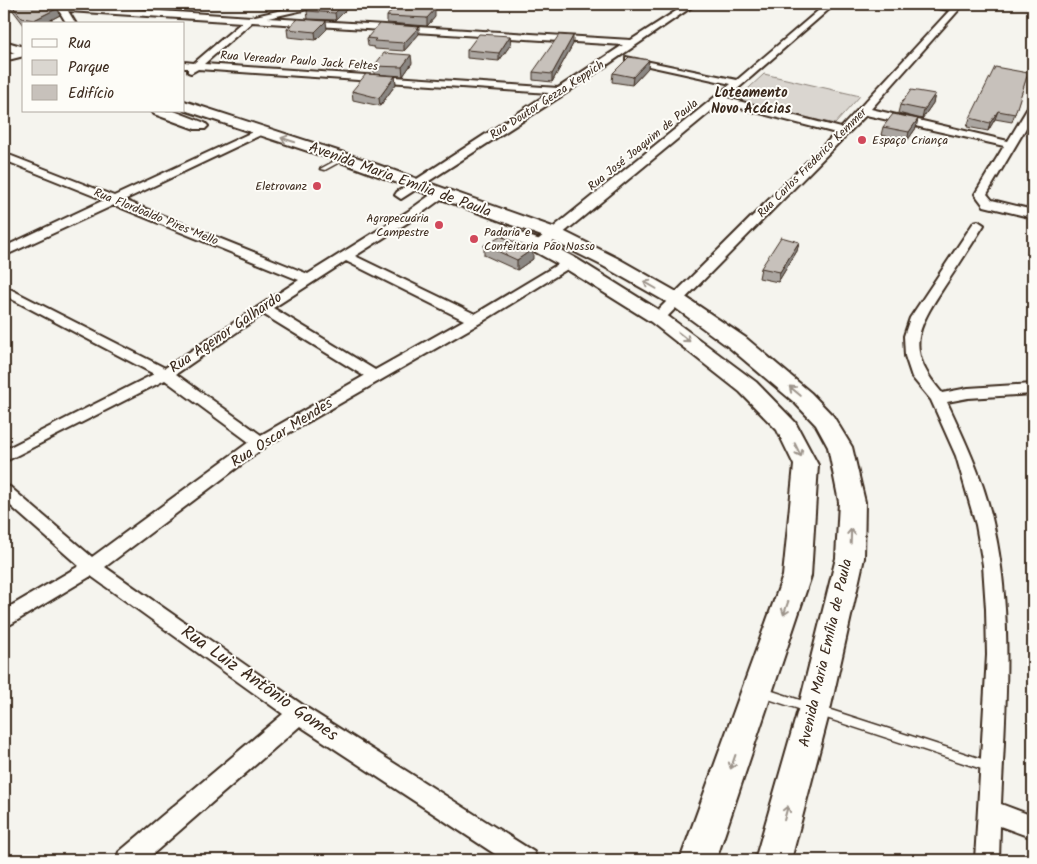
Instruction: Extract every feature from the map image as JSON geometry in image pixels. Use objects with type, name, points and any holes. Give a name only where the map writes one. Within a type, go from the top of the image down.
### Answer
[{"type":"main road","points":[[4,54],[22,52]]},
{"type":"main road","points":[[4,54],[22,61]]},
{"type":"main road","name":"Avenida Maria Emília de Paula","points":[[185,105],[344,158],[428,194],[546,240],[610,262],[668,309],[787,427],[806,465],[797,576],[698,860]]},
{"type":"main road","name":"Avenida Maria Emília de Paula","points":[[162,112],[287,156]]},
{"type":"main road","name":"Avenida Maria Emília de Paula","points":[[305,162],[402,195],[428,194]]},
{"type":"main road","name":"Avenida Maria Emília de Paula","points":[[546,240],[570,263],[738,343],[803,398],[825,421],[840,446],[852,502],[850,558],[814,710],[773,860]]},
{"type":"street","points":[[185,75],[249,20],[318,4]]},
{"type":"street","name":"Rua Doutor Gezza Keppich","points":[[428,194],[562,91],[692,4]]},
{"type":"street","name":"Rua José Joaquim de Paula","points":[[546,240],[739,83],[831,4]]},
{"type":"street","points":[[930,4],[958,6]]},
{"type":"street","points":[[60,6],[249,20],[633,42]]},
{"type":"street","points":[[60,6],[71,22]]},
{"type":"street","name":"Rua Carlos Frederico Kemmer","points":[[668,309],[864,111],[958,6]]},
{"type":"street","points":[[614,56],[739,83]]},
{"type":"street","name":"Rua Vereador Paulo Jack Feltes","points":[[185,65],[562,91]]},
{"type":"street","points":[[719,99],[842,132]]},
{"type":"street","points":[[1033,108],[981,194],[988,203],[1033,214]]},
{"type":"street","points":[[864,111],[1012,145]]},
{"type":"street","points":[[4,252],[262,131]]},
{"type":"street","name":"Rua Flordoaldo Pires Mello","points":[[4,156],[309,279]]},
{"type":"street","name":"Rua Agenor Galhardo","points":[[4,457],[166,374],[263,308],[346,256],[428,194]]},
{"type":"street","points":[[978,225],[917,318],[911,336],[912,356],[920,377],[938,399],[952,427],[975,487],[985,525],[992,565],[996,609],[996,655],[987,860]]},
{"type":"street","points":[[346,256],[475,320]]},
{"type":"street","name":"Rua Oscar Mendes","points":[[4,619],[92,567],[260,442],[475,320],[570,263]]},
{"type":"street","points":[[4,290],[166,374],[260,442]]},
{"type":"street","points":[[263,308],[374,376]]},
{"type":"street","points":[[938,399],[968,393],[1033,389]]},
{"type":"street","name":"Rua Luiz Antônio Gomes","points":[[4,491],[92,567],[299,714],[525,860]]},
{"type":"street","points":[[128,860],[299,714]]},
{"type":"street","points":[[990,811],[1033,827]]},
{"type":"lane","points":[[323,168],[344,158]]},
{"type":"lane","points":[[758,692],[992,767]]},
{"type":"green space","points":[[764,74],[860,96],[835,124],[735,101]]},
{"type":"building","points":[[11,4],[56,4],[58,8],[34,20],[22,18]]},
{"type":"building","points":[[344,4],[335,13],[307,11],[311,7]]},
{"type":"building","points":[[394,7],[435,9],[427,18],[387,16]]},
{"type":"building","points":[[298,19],[326,21],[315,32],[287,29]]},
{"type":"building","points":[[379,24],[419,27],[404,43],[374,41],[376,39],[367,38]]},
{"type":"building","points":[[479,34],[510,36],[499,53],[467,50]]},
{"type":"building","points":[[559,35],[573,36],[552,74],[533,72]]},
{"type":"building","points":[[384,53],[411,55],[402,67],[374,66]]},
{"type":"building","points":[[629,57],[649,60],[633,77],[613,73]]},
{"type":"building","points":[[995,67],[1028,73],[1015,114],[998,111],[990,123],[970,118]]},
{"type":"building","points":[[366,74],[395,76],[379,98],[352,91]]},
{"type":"building","points":[[911,90],[935,94],[924,110],[900,105]]},
{"type":"building","points":[[893,114],[918,119],[909,132],[883,127]]},
{"type":"building","points":[[500,236],[533,249],[517,260],[484,245]]},
{"type":"building","points":[[781,237],[799,242],[780,272],[761,268]]},
{"type":"place","name":"Espaço Criança","points":[[862,140]]},
{"type":"place","name":"Eletrovanz","points":[[317,186]]},
{"type":"place","name":"Agropecuária Campestre","points":[[439,225]]},
{"type":"place","name":"Padaria e Confeitaria Pão Nosso","points":[[474,239]]},
{"type":"district","name":"Loteamento Novo Acácias","points":[[751,102]]}]
